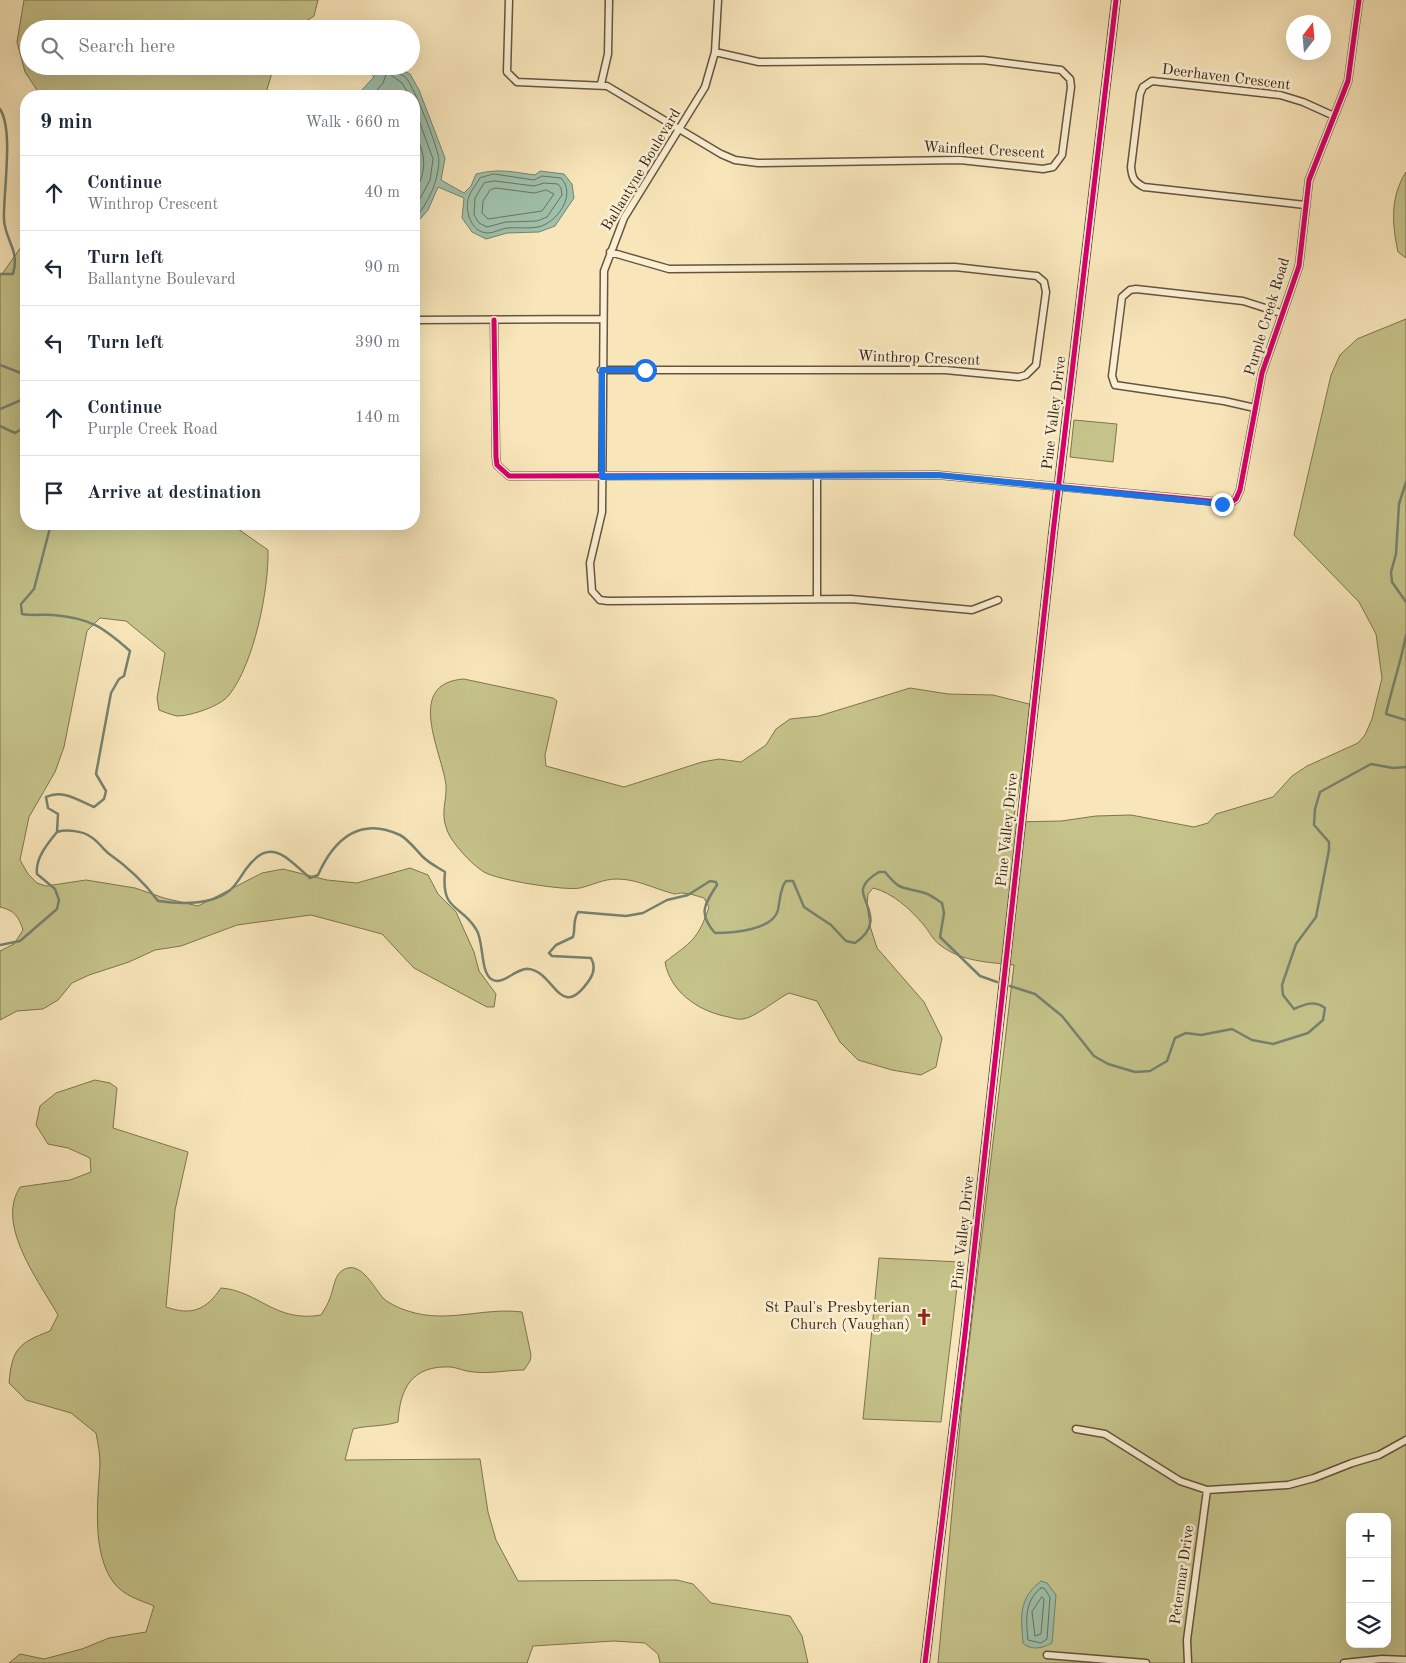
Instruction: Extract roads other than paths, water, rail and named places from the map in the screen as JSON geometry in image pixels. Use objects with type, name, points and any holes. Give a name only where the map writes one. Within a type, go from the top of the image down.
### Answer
[{"type":"street","points":[[509,0],[507,72],[517,82],[602,84],[616,90],[681,129]]},
{"type":"street","points":[[602,84],[608,54],[609,0]]},
{"type":"street","name":"Ballantyne Boulevard","points":[[718,0],[715,52],[705,87],[681,129],[624,218],[610,252],[603,277],[602,517],[590,567],[592,591],[600,600],[860,599],[972,610],[998,600]]},
{"type":"street","name":"Pine Valley Drive","points":[[925,1663],[965,1334],[1059,487],[1116,0]]},
{"type":"street","name":"Purple Creek Road","points":[[1059,487],[1230,503],[1236,499],[1240,490],[1264,369],[1281,313],[1299,266],[1305,205],[1312,172],[1351,69],[1359,0]]},
{"type":"street","name":"Wainfleet Crescent","points":[[681,129],[721,154],[735,160],[758,163],[960,160],[1043,169],[1053,167],[1062,155],[1071,87],[1070,79],[1061,70],[983,60],[759,62],[715,52]]},
{"type":"street","name":"Deerhaven Crescent","points":[[1305,205],[1144,187],[1136,182],[1132,176],[1131,166],[1140,94],[1143,87],[1152,81],[1262,93],[1295,99],[1334,116]]},
{"type":"street","name":"Winthrop Crescent","points":[[602,370],[945,370],[1019,377],[1026,375],[1036,365],[1046,292],[1044,282],[1037,276],[972,268],[669,268],[610,252]]},
{"type":"street","points":[[1255,408],[1115,385],[1112,376],[1122,297],[1130,290],[1136,289],[1243,301],[1281,313]]},
{"type":"street","points":[[420,320],[602,318]]},
{"type":"street","points":[[494,320],[497,465],[509,476],[955,476],[1059,487]]},
{"type":"street","points":[[817,598],[818,476]]},
{"type":"street","points":[[1076,1429],[1105,1434],[1180,1481],[1207,1490],[1288,1485],[1314,1478],[1378,1455],[1406,1440]]},
{"type":"street","name":"Petermar Drive","points":[[1188,1663],[1186,1640],[1207,1490]]},
{"type":"street","points":[[1048,1655],[1146,1663]]},
{"type":"street","points":[[1344,1663],[1382,1659],[1406,1660]]},
{"type":"water","points":[[372,75],[411,75],[419,90],[362,90],[374,77]]},
{"type":"water","points":[[420,93],[445,158],[441,180],[464,193],[471,186],[476,174],[484,172],[506,171],[535,175],[540,171],[564,174],[572,184],[574,198],[555,226],[539,232],[507,233],[486,239],[472,232],[462,218],[464,198],[438,187],[428,210],[420,219]]},
{"type":"water","points":[[1041,1581],[1047,1583],[1056,1595],[1052,1643],[1033,1648],[1023,1643],[1022,1617],[1028,1595]]},
{"type":"waterway","points":[[0,109],[4,119],[7,146],[4,219],[15,258],[13,274],[0,274]]},
{"type":"waterway","points":[[0,365],[20,373]]},
{"type":"waterway","points":[[0,409],[20,401]]},
{"type":"waterway","points":[[0,426],[15,433],[20,430]]},
{"type":"waterway","points":[[1406,482],[1399,504],[1396,554],[1391,572],[1392,582],[1406,602]]},
{"type":"waterway","points":[[49,530],[34,589],[21,604],[22,614],[66,616],[87,621],[104,630],[130,651],[124,676],[119,679],[111,693],[96,774],[106,791],[104,799],[94,807],[64,795],[58,794],[46,797],[48,808],[58,814],[57,832]]},
{"type":"waterway","points":[[1406,635],[1386,714],[1406,720]]},
{"type":"waterway","points":[[1010,986],[1035,994],[1062,1016],[1094,1056],[1108,1064],[1135,1072],[1150,1071],[1167,1061],[1175,1038],[1186,1033],[1201,1035],[1232,1029],[1252,1040],[1273,1044],[1308,1033],[1323,1020],[1325,1008],[1314,1003],[1294,1009],[1283,995],[1282,985],[1296,944],[1316,917],[1329,850],[1329,842],[1314,825],[1315,809],[1320,792],[1371,764],[1393,768],[1406,767]]},
{"type":"waterway","points":[[57,832],[75,831],[88,835],[135,875],[158,901],[185,903],[204,901],[222,896],[236,884],[255,859],[263,854],[270,852],[278,853],[286,857],[310,878],[318,875],[332,851],[350,834],[373,828],[386,830],[403,837],[425,859],[445,872],[446,894],[449,901],[476,929],[485,969],[491,979],[500,981],[519,971],[529,969],[538,972],[558,992],[564,996],[571,997],[580,992],[592,976],[594,968],[591,958],[552,956],[549,953],[556,945],[573,937],[575,919],[578,912],[626,916],[643,913],[667,900],[688,895],[710,881],[716,882],[717,885],[706,904],[706,920],[715,933],[742,931],[761,926],[775,917],[784,884],[786,881],[793,881],[804,907],[831,925],[846,941],[855,943],[865,935],[871,919],[864,897],[864,886],[877,873],[885,872],[899,886],[927,894],[942,903],[944,913],[940,937],[980,976],[997,982]]},
{"type":"waterway","points":[[0,945],[20,941],[57,909],[59,900],[55,889],[37,874],[40,857],[57,832]]},
{"type":"place","name":"St Paul's Presbyterian Church (Vaughan)","points":[[924,1317]]}]
